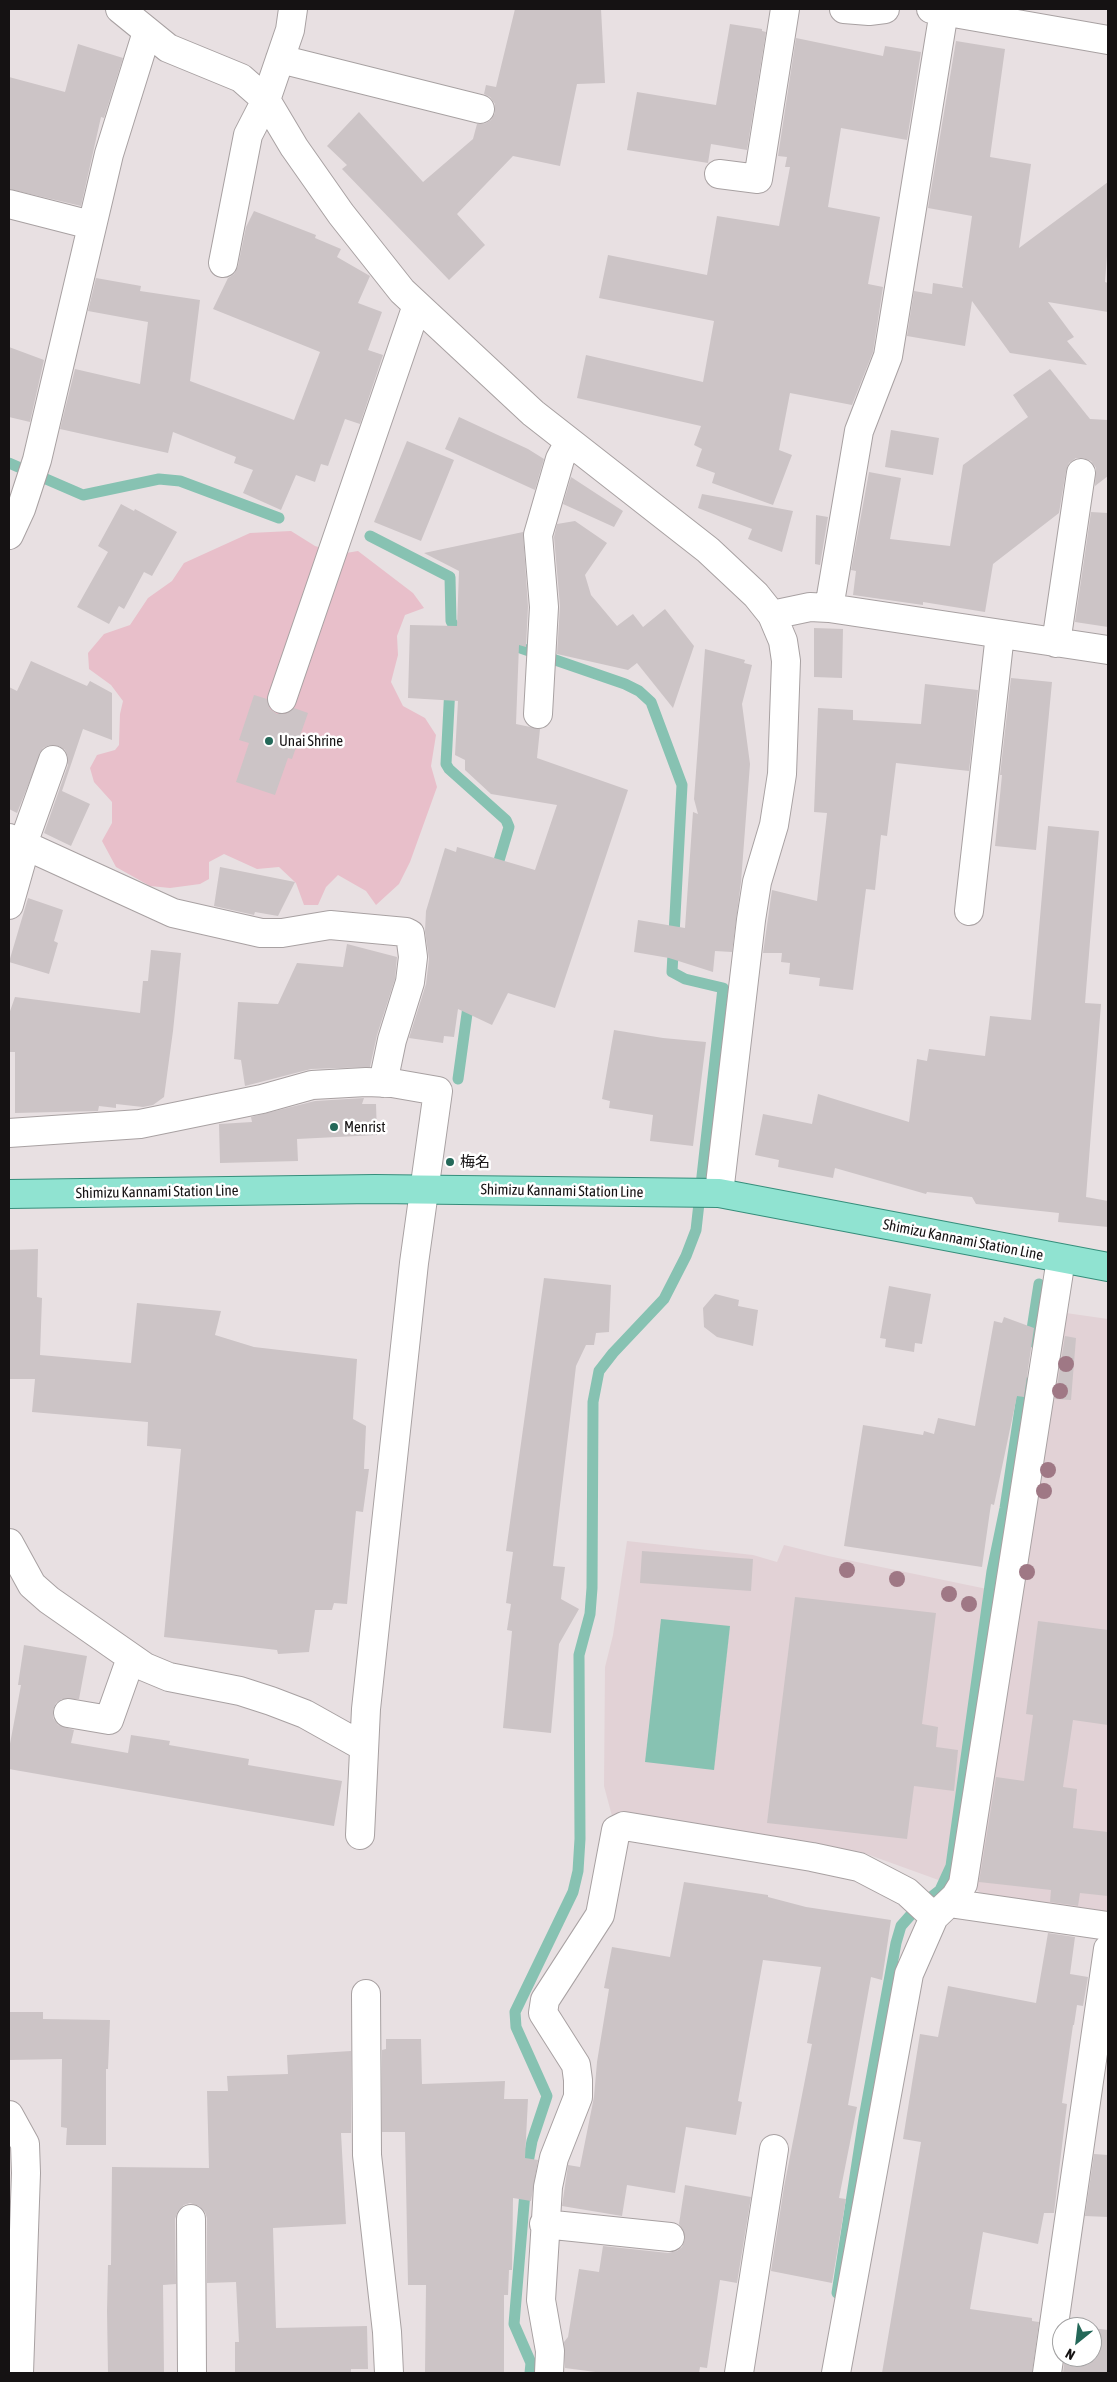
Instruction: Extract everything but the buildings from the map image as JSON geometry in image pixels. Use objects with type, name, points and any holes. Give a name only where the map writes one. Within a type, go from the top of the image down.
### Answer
[{"type":"main road","name":"Shimizu Kannami Station Line","points":[[9,1194],[424,1189],[719,1193],[1108,1267]]},
{"type":"street","points":[[120,9],[168,48],[241,78],[266,100],[294,147],[387,275],[534,413],[708,550],[756,595],[772,615],[782,642],[786,661],[782,774],[774,825],[757,882],[751,920],[719,1193]]},
{"type":"street","points":[[223,263],[248,135],[266,100],[290,30],[293,9]]},
{"type":"street","points":[[719,174],[758,179],[785,9]]},
{"type":"street","points":[[844,9],[869,11],[885,9]]},
{"type":"street","points":[[829,608],[859,432],[888,356],[938,10],[1108,40]]},
{"type":"street","points":[[10,529],[21,509],[37,460],[109,154],[147,32]]},
{"type":"street","points":[[280,59],[480,109]]},
{"type":"street","points":[[9,204],[92,224]]},
{"type":"street","points":[[282,699],[417,305]]},
{"type":"street","points":[[538,714],[544,589],[539,530],[560,459],[569,442]]},
{"type":"street","points":[[1056,642],[1081,473]]},
{"type":"street","points":[[772,615],[810,608],[829,608],[1108,650]]},
{"type":"street","points":[[969,911],[1000,634]]},
{"type":"street","points":[[9,905],[19,842],[53,760]]},
{"type":"street","points":[[19,842],[173,913],[219,924],[261,932],[282,933],[330,925],[406,932],[410,934],[413,957],[410,982],[392,1040],[384,1082]]},
{"type":"street","points":[[9,1133],[140,1124],[262,1099],[312,1085],[384,1082],[438,1091],[414,1263],[366,1709],[360,1836]]},
{"type":"street","points":[[836,2373],[909,1974],[936,1909],[963,1884],[1061,1258]]},
{"type":"street","points":[[10,1547],[32,1585],[49,1600],[117,1646],[131,1658],[168,1678],[240,1691],[271,1700],[305,1714],[364,1747]]},
{"type":"street","points":[[68,1713],[109,1720],[131,1658]]},
{"type":"street","points":[[549,2373],[550,2351],[541,2300],[544,2224],[548,2187],[554,2158],[578,2098],[578,2080],[576,2066],[543,2013],[545,2000],[600,1915],[616,1830],[624,1826],[812,1857],[859,1867],[887,1880],[936,1909],[1108,1926]]},
{"type":"street","points":[[1047,2373],[1096,2119],[1108,1949]]},
{"type":"street","points":[[366,1994],[366,2155],[387,2332],[388,2373]]},
{"type":"street","points":[[9,2115],[25,2144],[26,2173],[19,2373]]},
{"type":"street","points":[[739,2373],[774,2148]]},
{"type":"street","points":[[191,2219],[192,2373]]},
{"type":"street","points":[[544,2224],[670,2237]]},
{"type":"shaded area","points":[[291,531],[315,546],[340,554],[358,551],[413,593],[424,608],[405,615],[397,636],[398,655],[391,682],[403,706],[425,718],[436,735],[431,766],[437,787],[410,862],[399,884],[376,905],[366,891],[338,875],[326,887],[318,905],[304,905],[296,883],[279,867],[257,869],[224,854],[209,862],[209,879],[200,884],[170,888],[150,886],[116,867],[102,841],[112,823],[112,802],[94,782],[90,768],[97,755],[115,750],[119,745],[120,714],[123,701],[111,685],[89,669],[88,653],[104,634],[130,625],[148,598],[172,581],[184,563],[250,533]]},
{"type":"shaded area","points":[[1066,1313],[1108,1319],[1108,1915],[985,1897],[973,1886]]},
{"type":"shaded area","points":[[627,1541],[753,1555],[777,1562],[784,1545],[987,1589],[956,1867],[952,1876],[944,1882],[861,1852],[752,1834],[612,1816],[604,1786],[605,1667],[613,1635]]},
{"type":"shaded area","points":[[661,1619],[730,1626],[714,1770],[645,1762]]},
{"type":"waterway","points":[[9,463],[83,495],[159,479],[180,481],[279,518]]},
{"type":"waterway","points":[[370,536],[450,577],[451,621],[455,628],[466,631]]},
{"type":"waterway","points":[[506,643],[625,684],[639,691],[651,702],[682,785],[672,972],[685,979],[723,988],[696,1230],[686,1256],[664,1299],[613,1353],[599,1371],[593,1402],[592,1588],[590,1614],[579,1655],[580,1839],[578,1871],[573,1892],[515,2012],[516,2027],[547,2096],[532,2141],[527,2168],[514,2324],[531,2363],[530,2373]]},
{"type":"waterway","points":[[450,686],[446,764],[449,769],[506,820],[509,827],[495,874]]},
{"type":"waterway","points":[[458,1079],[469,999]]},
{"type":"waterway","points":[[1030,1342],[1039,1284]]},
{"type":"waterway","points":[[837,2293],[864,2118],[896,1943],[901,1926],[916,1909],[940,1890],[951,1866],[992,1571],[1005,1508],[1024,1382]]},
{"type":"place","name":"Unai Shrine","points":[[269,741]]},
{"type":"place","name":"Menrist","points":[[334,1127]]},
{"type":"place","name":"梅名","points":[[450,1162]]}]
